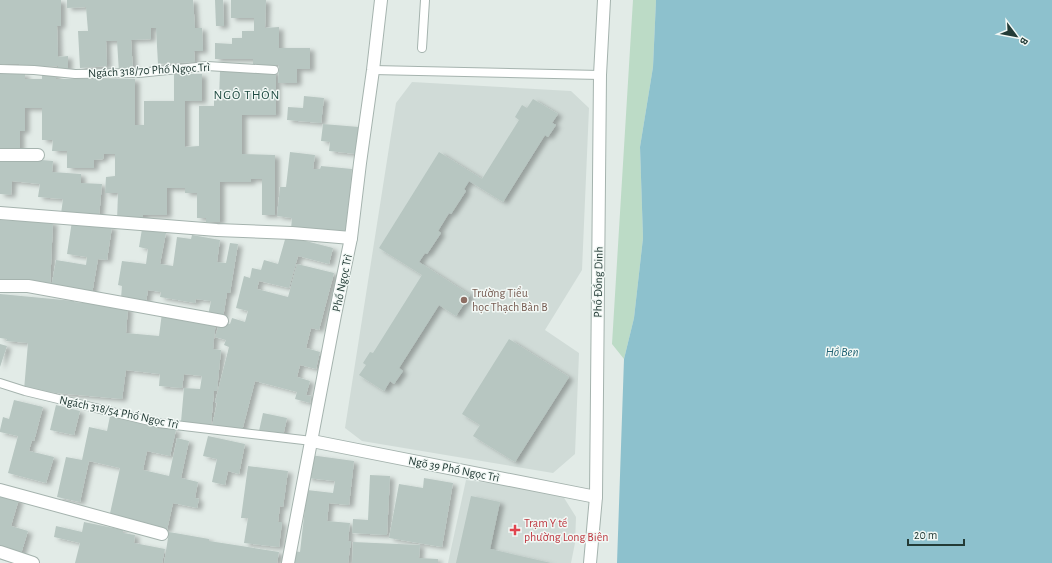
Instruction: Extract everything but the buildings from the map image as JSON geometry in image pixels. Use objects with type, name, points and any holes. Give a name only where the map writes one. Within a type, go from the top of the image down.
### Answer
[{"type":"street","name":"Phố Ngọc Trì","points":[[288,563],[351,238],[381,0]]},
{"type":"street","name":"Phố Đồng Dinh","points":[[590,563],[596,497],[600,75],[604,0]]},
{"type":"street","points":[[0,155],[38,155]]},
{"type":"street","points":[[0,213],[218,230],[292,233],[351,238]]},
{"type":"street","points":[[0,286],[28,286],[222,321]]},
{"type":"street","name":"Ngõ 39 Phố Ngọc Trì","points":[[312,441],[596,497]]},
{"type":"street","points":[[0,490],[162,534]]},
{"type":"street","points":[[0,552],[33,563]]},
{"type":"lane","points":[[422,48],[425,0]]},
{"type":"lane","name":"Ngách 318/70 Phố Ngọc Trì","points":[[0,69],[34,70],[76,74],[139,73],[207,66],[274,70]]},
{"type":"lane","points":[[373,70],[600,75]]},
{"type":"lane","name":"Ngách 318/54 Phố Ngọc Trì","points":[[0,383],[25,391],[158,423],[312,441]]},
{"type":"shaded area","name":"Trường Tiểu học Thạch Bàn B","points":[[412,82],[571,91],[589,108],[582,270],[545,330],[579,353],[575,454],[553,473],[362,441],[345,428],[396,103]]},
{"type":"shaded area","name":"Trạm Y tế phường Long Biên","points":[[466,480],[561,493],[576,517],[575,543],[571,563],[448,563]]},
{"type":"green space","points":[[633,0],[656,0],[653,67],[640,147],[643,238],[634,318],[624,359],[612,344]]},
{"type":"water","name":"Hồ Ben","points":[[656,0],[1052,0],[1052,563],[617,563],[624,359],[634,318],[643,238],[640,147],[653,67]]},
{"type":"place","name":"Trường Tiểu học Thạch Bàn B","points":[[464,300]]},
{"type":"place","name":"Trạm Y tế phường Long Biên","points":[[515,530]]},
{"type":"district","name":"NGÔ THÔN","points":[[247,95]]}]
